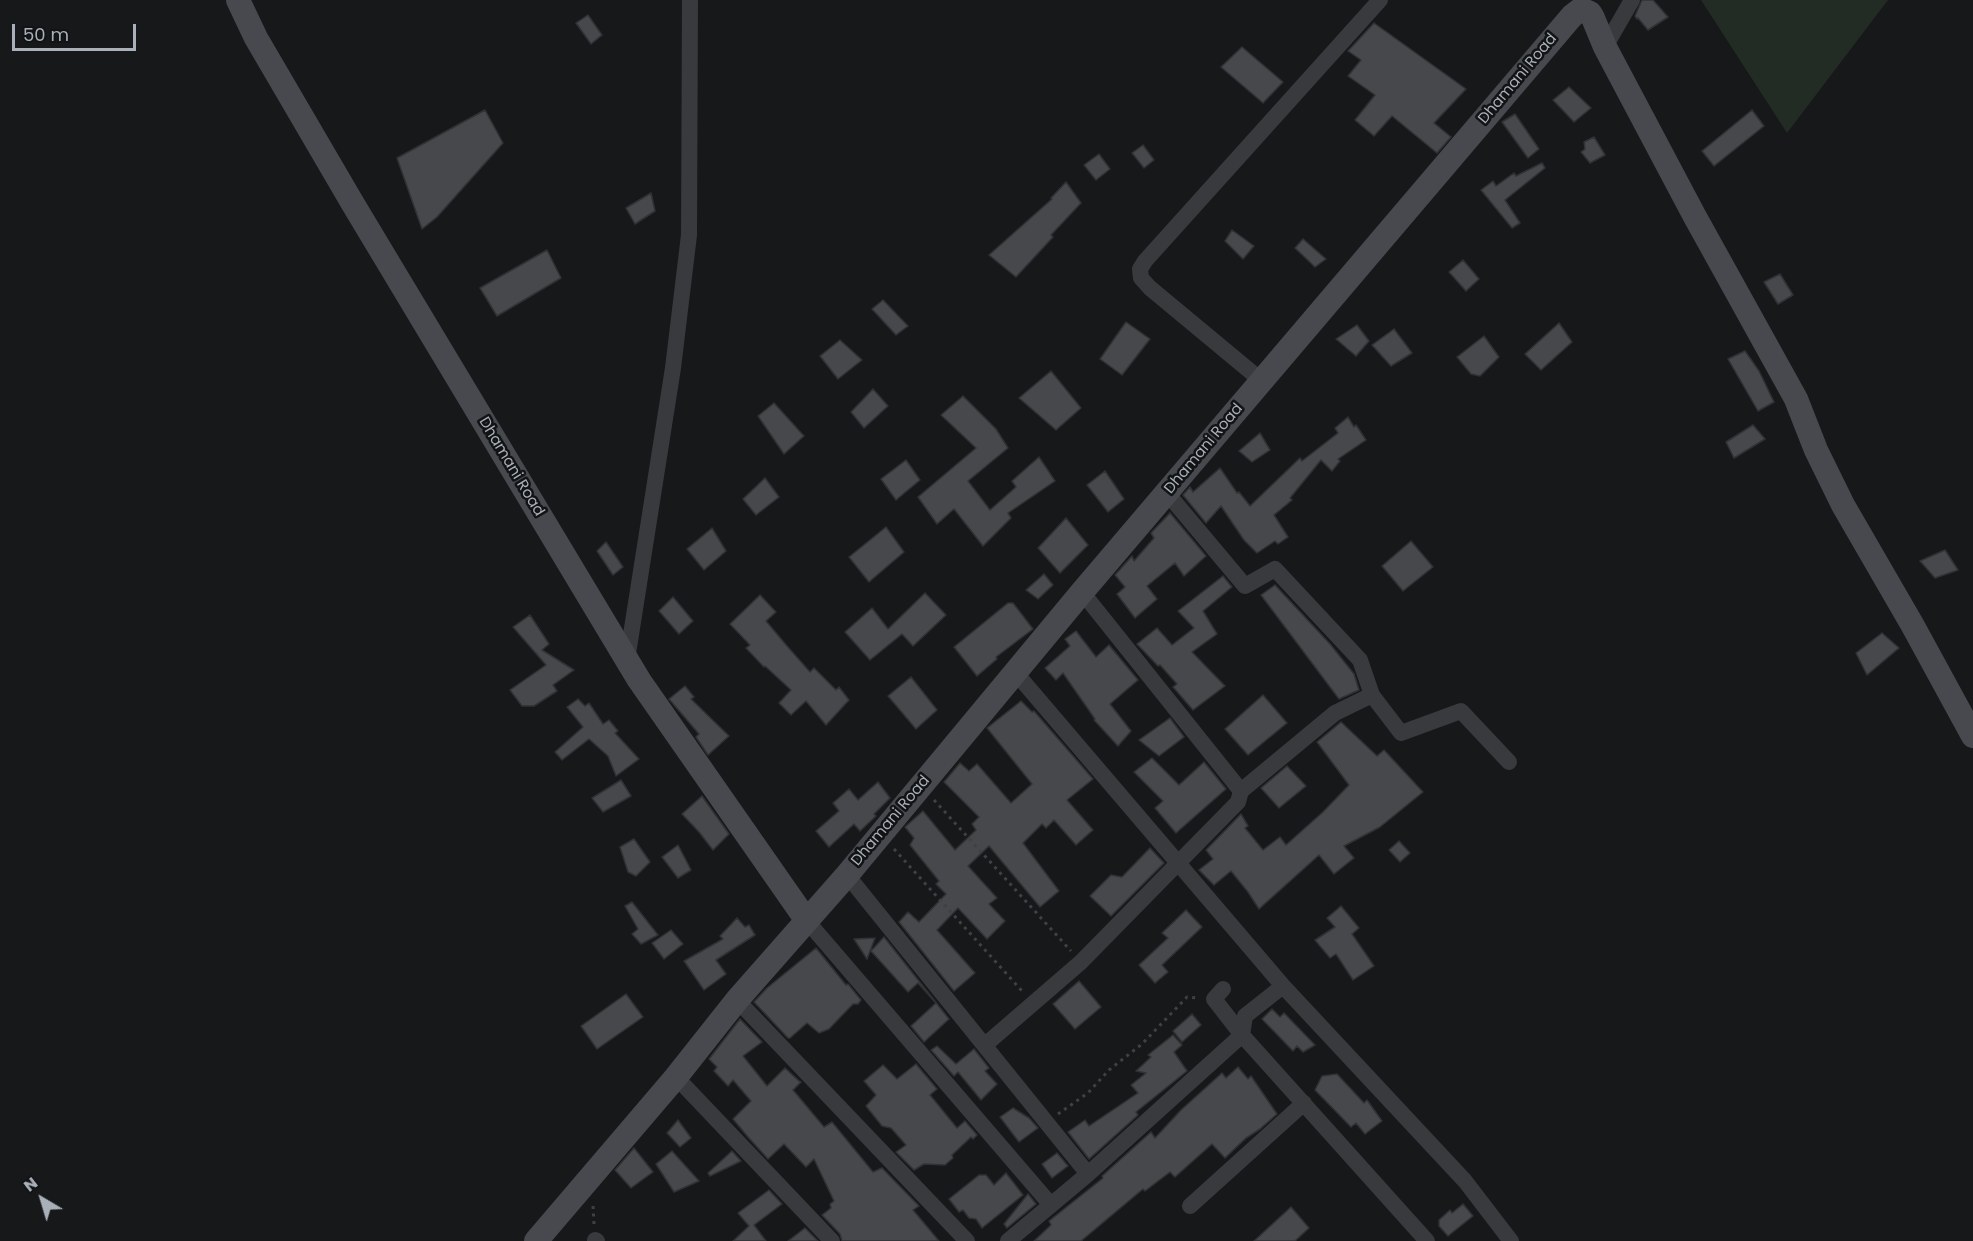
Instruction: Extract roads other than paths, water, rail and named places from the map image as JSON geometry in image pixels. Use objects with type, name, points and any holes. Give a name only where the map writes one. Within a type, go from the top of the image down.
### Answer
[{"type":"main road","name":"Dhamani Road","points":[[238,0],[256,38],[352,204],[639,680],[807,921]]},
{"type":"main road","name":"Dhamani Road","points":[[536,1241],[676,1077],[737,1000],[847,875],[1082,592],[1572,16],[1581,9],[1590,13],[1603,42]]},
{"type":"main road","points":[[1603,42],[1694,215],[1796,399],[1816,450],[1842,505],[1973,736]]},
{"type":"street","points":[[627,660],[673,368],[689,236],[690,0]]},
{"type":"street","points":[[1262,381],[1150,288],[1141,278],[1140,269],[1380,0]]},
{"type":"street","points":[[1603,42],[1632,0]]},
{"type":"street","points":[[1167,493],[1245,586],[1275,569],[1360,660],[1372,695],[1401,733],[1461,711],[1509,762]]},
{"type":"street","points":[[1082,592],[1242,791]]},
{"type":"street","points":[[1015,672],[1283,986],[1465,1181],[1511,1241]]},
{"type":"street","points":[[985,1046],[1081,962],[1238,802],[1242,791],[1335,713],[1372,695]]},
{"type":"street","points":[[847,875],[1088,1174]]},
{"type":"street","points":[[807,921],[1051,1205]]},
{"type":"street","points":[[1008,1241],[1088,1174],[1242,1035],[1245,1016],[1283,986]]},
{"type":"street","points":[[1219,994],[1242,1035],[1427,1241]]},
{"type":"street","points":[[737,1000],[967,1241]]},
{"type":"street","points":[[676,1077],[832,1241]]},
{"type":"street","points":[[1190,1206],[1304,1103]]}]
